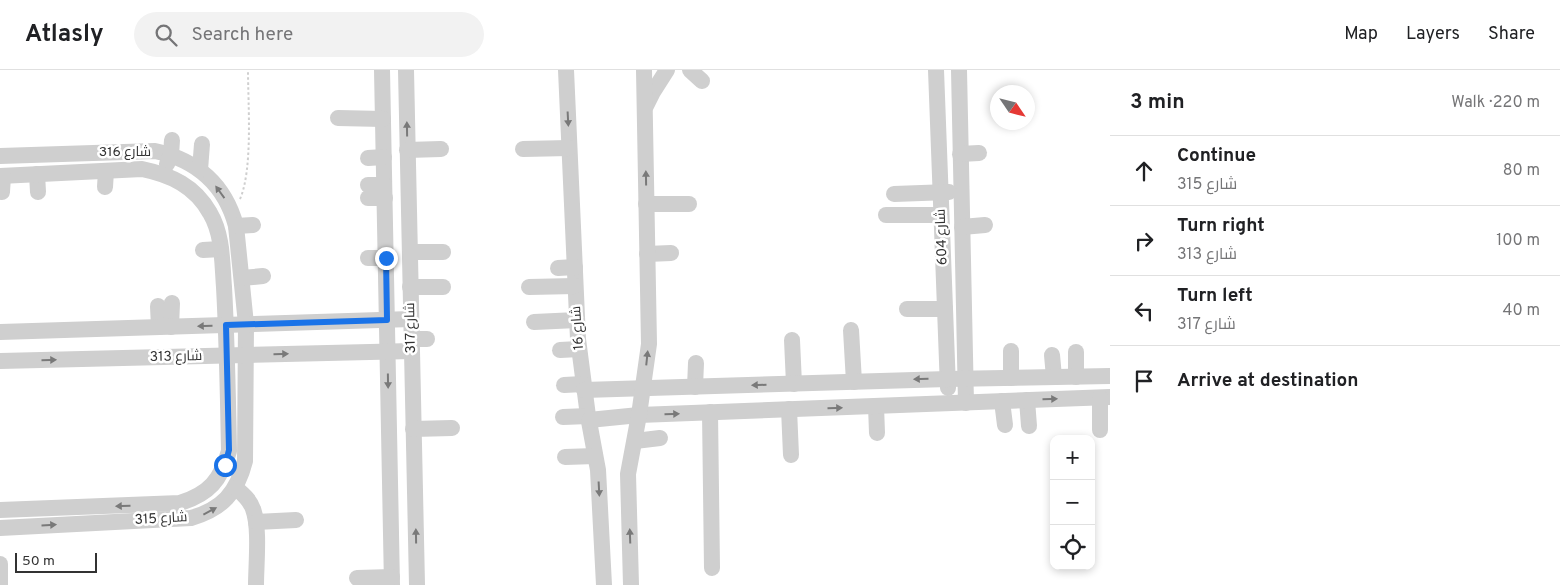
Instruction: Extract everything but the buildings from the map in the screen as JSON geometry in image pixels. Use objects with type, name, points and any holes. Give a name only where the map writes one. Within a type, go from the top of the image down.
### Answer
[{"type":"street","name":"شارع 317","points":[[382,70],[383,119],[376,158],[376,191],[378,235],[386,258],[392,581]]},
{"type":"street","name":"شارع 317","points":[[406,70],[407,150],[415,181],[416,233],[410,252],[411,319],[417,343],[420,386],[417,585]]},
{"type":"street","name":"شارع 16","points":[[566,70],[569,148],[564,169],[566,267],[575,286],[579,349],[588,418],[598,470],[604,585]]},
{"type":"street","points":[[631,585],[628,474],[643,389],[648,344],[644,70]]},
{"type":"street","points":[[644,111],[667,70]]},
{"type":"street","points":[[690,70],[702,81]]},
{"type":"street","name":"شارع 604","points":[[936,70],[948,403]]},
{"type":"street","name":"شارع 604","points":[[959,70],[966,403]]},
{"type":"street","points":[[338,118],[383,119]]},
{"type":"street","points":[[200,170],[202,144]]},
{"type":"street","name":"شارع 316","points":[[7,153],[139,147],[155,152],[171,147],[212,181],[224,197],[235,221],[246,251],[242,278],[246,324]]},
{"type":"street","points":[[163,173],[171,147]]},
{"type":"street","points":[[523,149],[569,148]]},
{"type":"street","points":[[407,150],[441,149]]},
{"type":"street","points":[[4,180],[7,153]]},
{"type":"street","points":[[960,154],[979,153]]},
{"type":"street","name":"شارع 316","points":[[4,180],[37,174],[74,179],[105,179],[163,173],[182,182],[198,196],[211,213],[219,232],[226,325]]},
{"type":"street","points":[[37,174],[38,192]]},
{"type":"street","points":[[894,194],[961,192]]},
{"type":"street","points":[[646,204],[689,204]]},
{"type":"street","points":[[886,215],[941,215]]},
{"type":"street","points":[[235,221],[253,225]]},
{"type":"street","points":[[962,227],[985,225]]},
{"type":"street","points":[[203,250],[221,249]]},
{"type":"street","points":[[410,252],[443,252]]},
{"type":"street","points":[[647,254],[671,253]]},
{"type":"street","points":[[368,258],[386,258]]},
{"type":"street","points":[[242,278],[263,276]]},
{"type":"street","points":[[410,287],[443,286]]},
{"type":"street","points":[[529,287],[575,286]]},
{"type":"street","points":[[165,304],[165,327]]},
{"type":"street","points":[[907,309],[945,309]]},
{"type":"street","points":[[5,329],[72,326],[118,321],[165,327],[411,319]]},
{"type":"street","points":[[534,322],[577,320]]},
{"type":"street","name":"شارع 315","points":[[0,510],[152,512],[191,518],[217,508],[236,488],[242,475],[245,461],[246,324]]},
{"type":"street","name":"شارع 315","points":[[0,528],[152,512],[194,498],[207,490],[218,479],[225,465],[229,450],[226,325]]},
{"type":"street","points":[[851,330],[854,382]]},
{"type":"street","points":[[792,340],[794,384]]},
{"type":"street","name":"شارع 313","points":[[0,361],[247,355],[303,361],[388,351],[417,343]]},
{"type":"street","points":[[560,350],[579,349]]},
{"type":"street","points":[[1010,351],[1011,378]]},
{"type":"street","points":[[1076,352],[1076,377]]},
{"type":"street","points":[[1052,355],[1054,377]]},
{"type":"street","points":[[696,364],[696,387]]},
{"type":"street","points":[[564,385],[643,389],[948,378],[1110,376]]},
{"type":"street","points":[[877,433],[884,381]]},
{"type":"street","points":[[563,417],[588,418],[1105,397],[1100,430]]},
{"type":"street","points":[[1027,400],[1029,426]]},
{"type":"street","points":[[1002,401],[1005,425]]},
{"type":"street","points":[[788,409],[791,456]]},
{"type":"street","points":[[710,412],[712,568]]},
{"type":"street","points":[[418,422],[452,428]]},
{"type":"street","points":[[634,441],[660,438]]},
{"type":"street","points":[[565,457],[596,456]]},
{"type":"street","points":[[236,488],[246,497],[253,508],[256,522],[256,585]]},
{"type":"street","points":[[256,522],[296,520]]},
{"type":"street","points":[[0,564],[0,585]]},
{"type":"street","points":[[357,578],[392,581]]},
{"type":"path","points":[[235,221],[242,196],[248,152],[248,70]]},
{"type":"route","points":[[225,465],[229,450],[226,325],[387,320],[386,258]]}]
